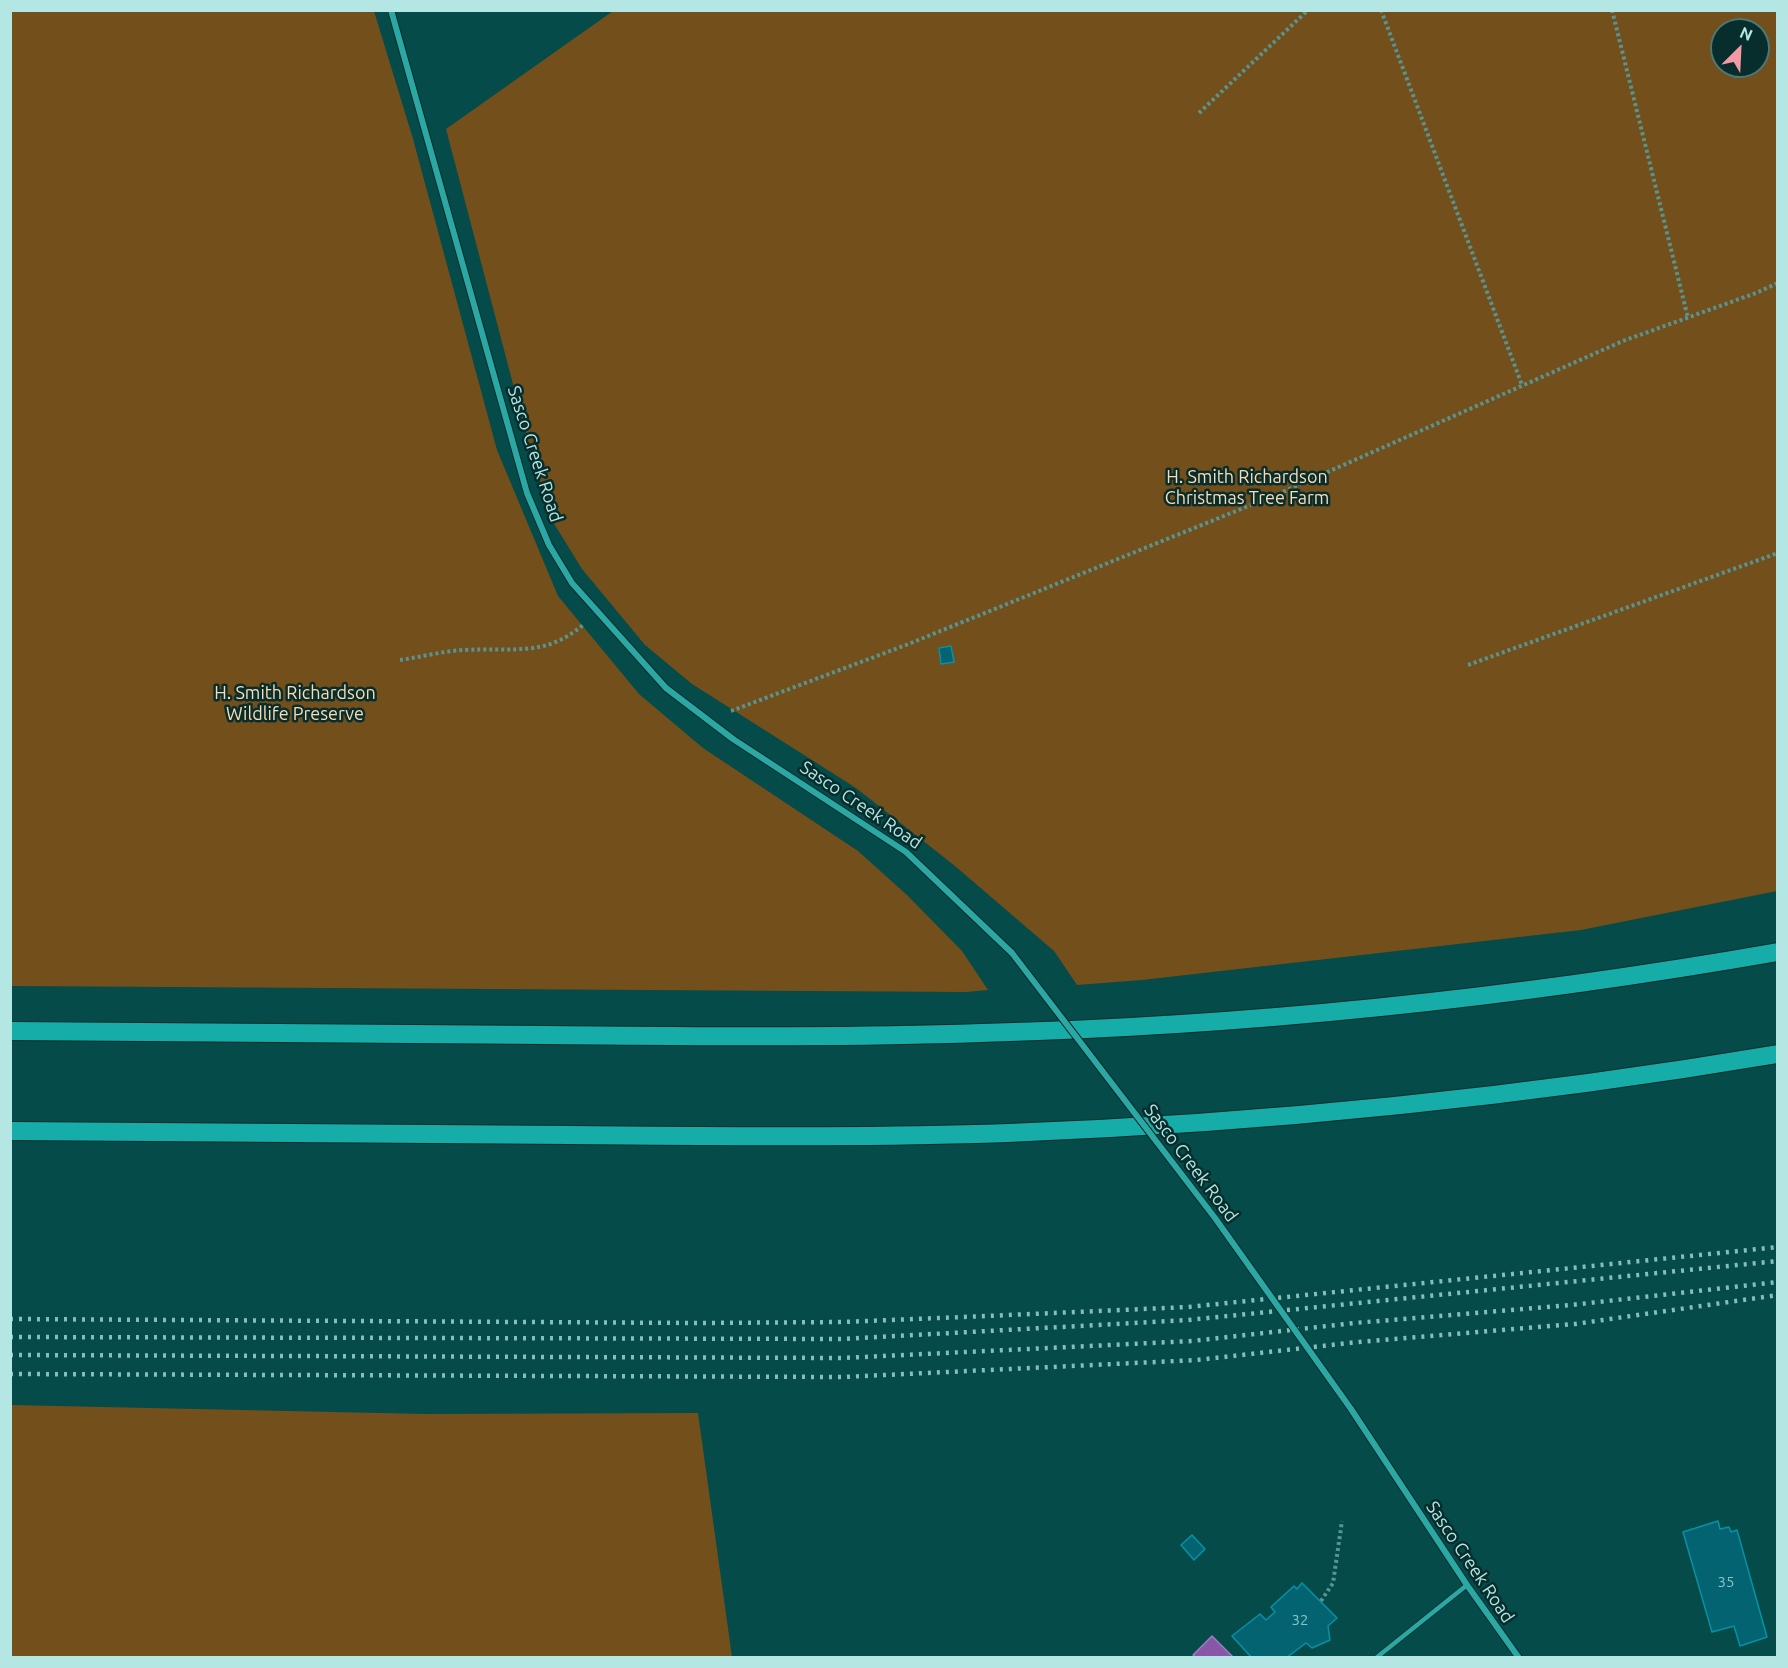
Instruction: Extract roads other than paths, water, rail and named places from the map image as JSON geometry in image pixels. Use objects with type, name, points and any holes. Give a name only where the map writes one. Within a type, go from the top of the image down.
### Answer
[{"type":"highway","points":[[10,1031],[741,1036],[984,1033],[1225,1019],[1455,999],[1587,983],[1778,952]]},
{"type":"highway","points":[[10,1131],[639,1136],[1014,1132],[1243,1120],[1425,1103],[1605,1081],[1778,1053]]},
{"type":"street","name":"Sasco Creek Road","points":[[391,10],[527,493],[549,545],[572,583],[666,688],[707,720],[906,852],[1012,953],[1215,1218],[1350,1409],[1467,1586],[1519,1658]]},
{"type":"lane","points":[[1376,1658],[1467,1586]]},
{"type":"railway","points":[[10,1319],[842,1322],[1188,1307],[1778,1247]]},
{"type":"railway","points":[[10,1337],[842,1339],[1188,1320],[1778,1261]]},
{"type":"railway","points":[[10,1355],[842,1358],[1192,1341],[1354,1323],[1571,1305],[1778,1282]]},
{"type":"railway","points":[[10,1374],[843,1377],[1197,1360],[1358,1342],[1575,1324],[1778,1295]]},
{"type":"park label","name":"H. Smith Richardson Christmas Tree Farm","points":[[1247,487]]},
{"type":"park label","name":"H. Smith Richardson Wildlife Preserve","points":[[295,703]]}]
